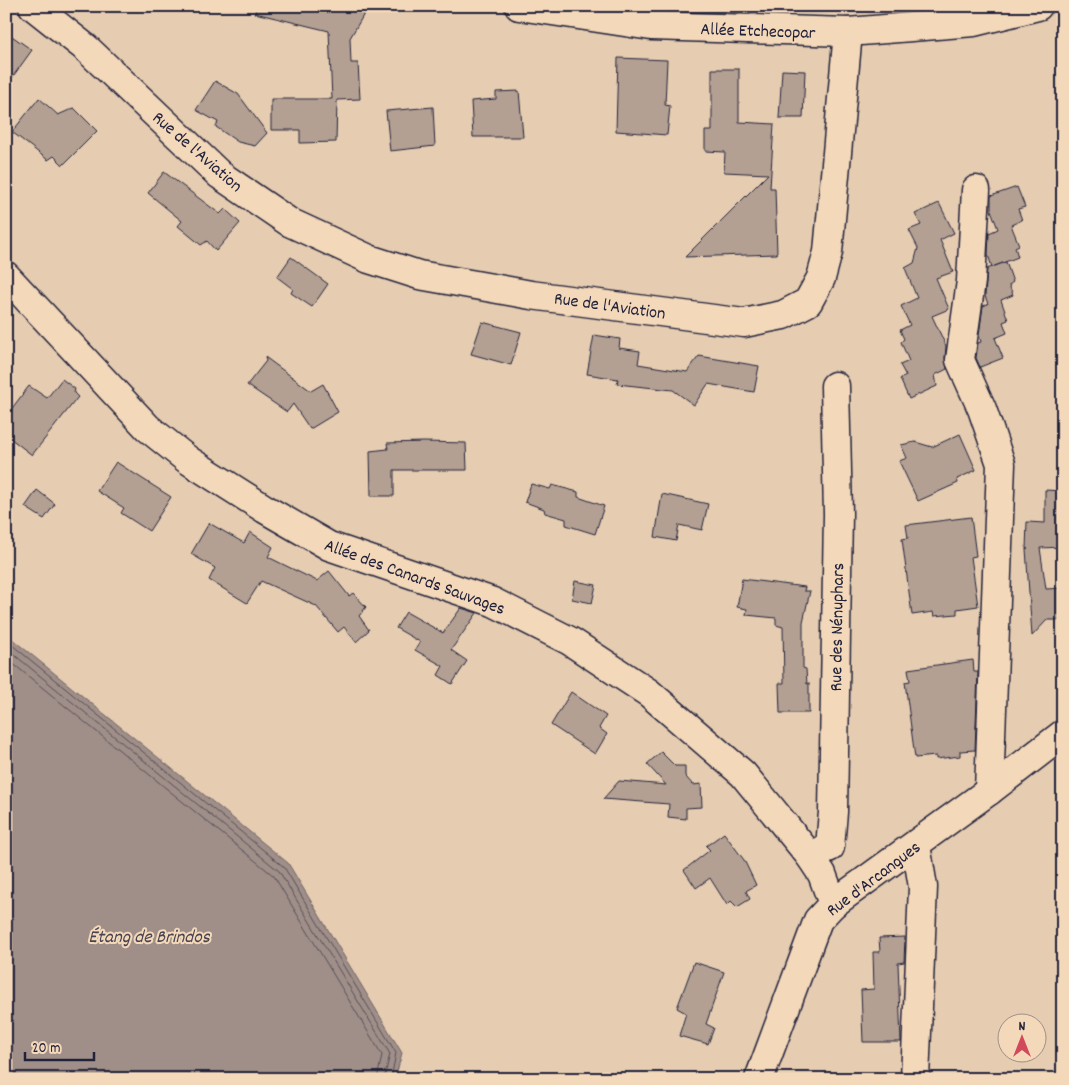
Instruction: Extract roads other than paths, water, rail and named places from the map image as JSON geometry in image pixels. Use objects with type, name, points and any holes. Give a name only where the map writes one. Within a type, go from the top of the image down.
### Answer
[{"type":"street","name":"Rue de l'Aviation","points":[[33,6],[86,48],[220,175],[289,222],[369,259],[419,275],[531,295],[744,323],[783,315],[808,302],[821,278],[828,252],[848,32]]},
{"type":"street","name":"Allée Etchecopar","points":[[519,6],[848,32]]},
{"type":"street","points":[[848,32],[974,22],[1038,6]]},
{"type":"street","points":[[976,190],[971,282],[960,360],[982,409],[1001,464],[989,791]]},
{"type":"street","name":"Allée des Canards Sauvages","points":[[6,276],[148,428],[188,460],[265,509],[329,546],[493,602],[570,641],[649,693],[743,774],[810,856],[822,874],[833,904]]},
{"type":"street","name":"Rue des Nénuphars","points":[[810,856],[830,847],[834,812],[838,514],[835,386]]},
{"type":"street","name":"Rue d'Arcangues","points":[[759,1079],[818,920],[833,904],[916,845],[1063,734]]},
{"type":"street","points":[[915,1079],[923,887],[916,845]]},
{"type":"water","name":"Étang de Brindos","points":[[6,634],[288,863],[402,1053],[395,1079],[6,1079]]}]
